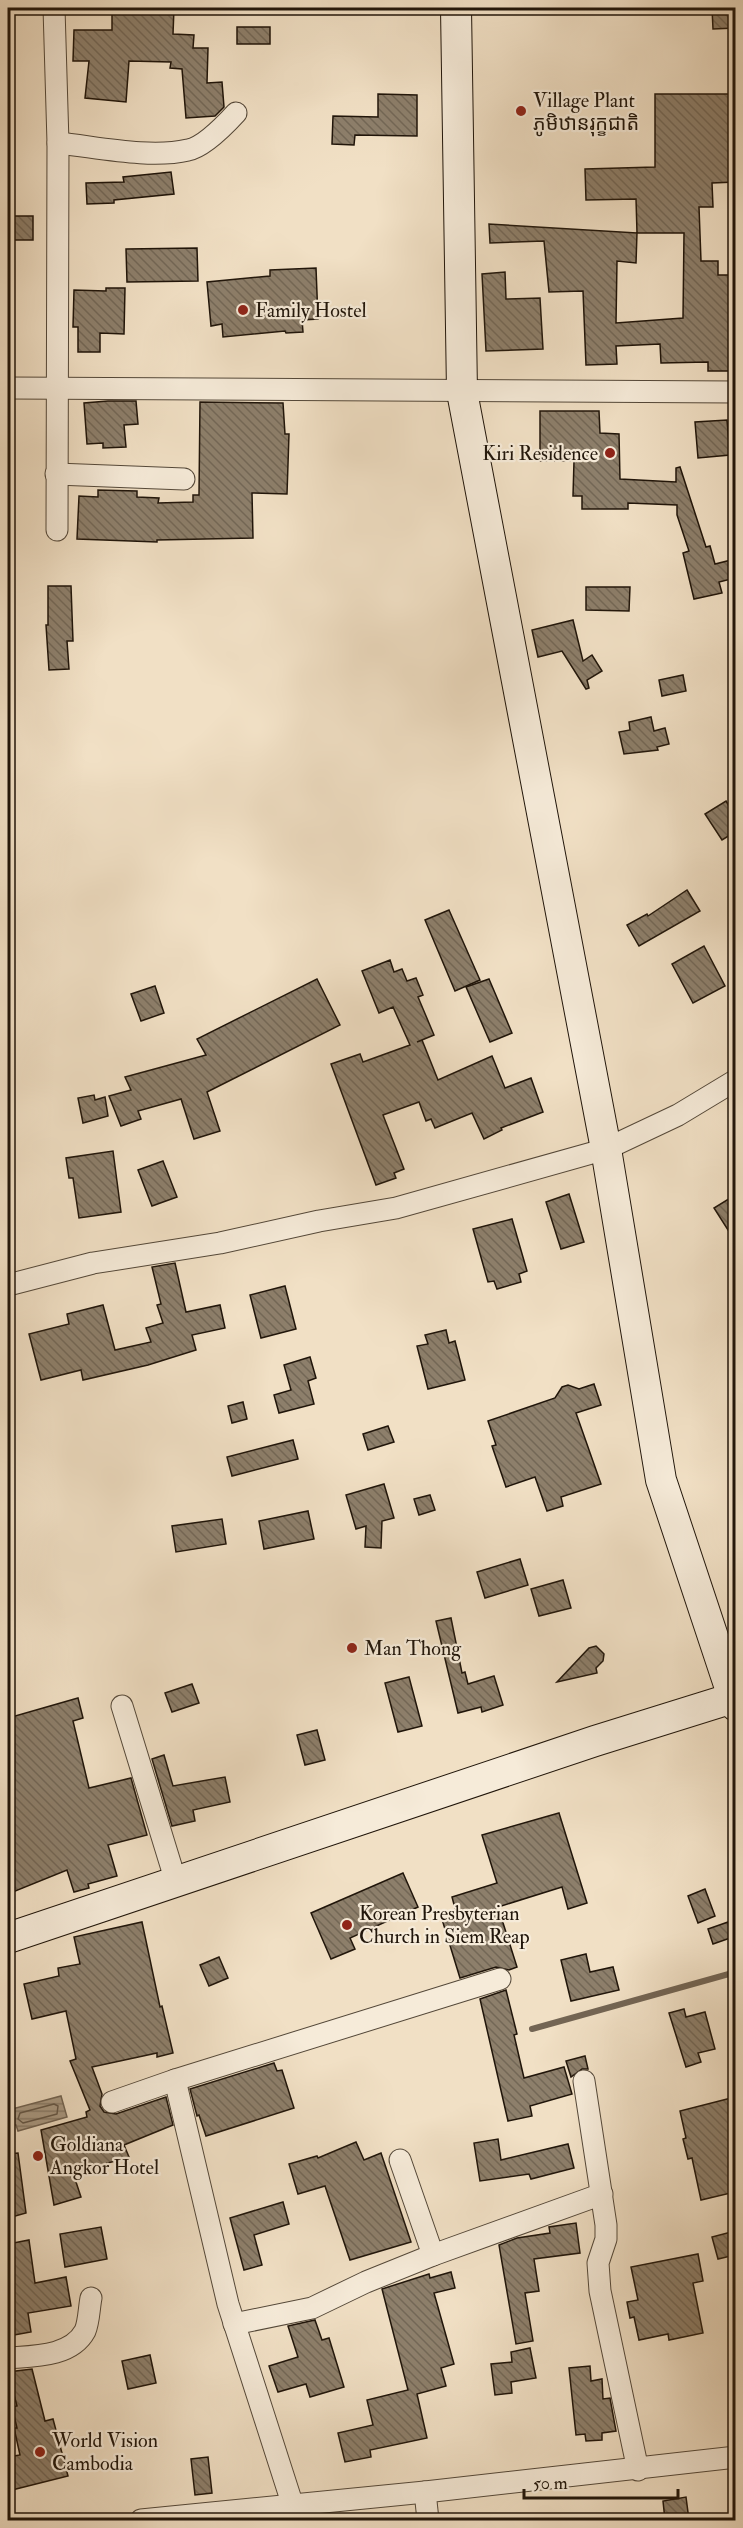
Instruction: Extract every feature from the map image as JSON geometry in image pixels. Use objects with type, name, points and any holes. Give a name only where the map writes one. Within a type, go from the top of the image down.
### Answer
[{"type":"street","points":[[54,8],[58,143],[57,530]]},
{"type":"street","points":[[8,1938],[594,1741],[735,1700],[661,1480],[606,1149],[462,392],[456,8]]},
{"type":"street","points":[[58,143],[151,153],[190,150],[220,130],[236,113]]},
{"type":"street","points":[[8,388],[735,392]]},
{"type":"street","points":[[56,474],[184,479]]},
{"type":"street","points":[[8,1285],[93,1263],[220,1243],[319,1221],[396,1208],[606,1149],[678,1115],[735,1080]]},
{"type":"street","points":[[122,1706],[176,1882]]},
{"type":"street","points":[[112,2102],[175,2080],[500,1979]]},
{"type":"street","points":[[175,2080],[234,2324],[283,2512]]},
{"type":"street","points":[[584,2081],[602,2194],[606,2239],[598,2263],[600,2291],[638,2470]]},
{"type":"street","points":[[400,2160],[433,2255]]},
{"type":"street","points":[[234,2324],[312,2308],[366,2282],[433,2255],[602,2194]]},
{"type":"street","points":[[8,2358],[56,2353],[70,2346],[86,2327],[91,2298]]},
{"type":"street","points":[[141,2520],[283,2512],[425,2492],[638,2470],[735,2457]]},
{"type":"street","points":[[425,2492],[428,2520]]},
{"type":"water","points":[[61,2096],[67,2117],[18,2131],[16,2125],[8,2124],[8,2117],[13,2114],[12,2109]]},
{"type":"building","points":[[112,8],[174,8],[173,34],[194,35],[193,48],[208,48],[207,83],[222,82],[224,107],[215,116],[186,118],[182,69],[170,68],[171,62],[129,61],[126,102],[85,98],[89,61],[73,61],[74,30],[112,30]]},
{"type":"building","points":[[712,8],[735,8],[735,28],[713,29]]},
{"type":"building","points":[[237,27],[270,27],[270,44],[237,44]]},
{"type":"building","points":[[378,94],[417,95],[417,136],[355,135],[354,145],[332,144],[333,116],[378,117]]},
{"type":"building","points":[[655,94],[735,94],[735,182],[712,183],[713,207],[699,207],[701,261],[718,261],[718,275],[733,275],[735,371],[708,371],[708,362],[661,363],[660,344],[616,346],[617,364],[586,365],[583,291],[549,292],[544,241],[490,243],[489,224],[637,233],[636,199],[586,200],[585,169],[655,167]],"holes":[[[637,233],[684,233],[683,318],[616,323],[617,261],[636,263]]]},
{"type":"building","points":[[171,172],[174,194],[114,200],[114,203],[87,204],[86,183],[124,182],[123,177]]},
{"type":"building","points":[[8,216],[33,216],[33,240],[8,240]]},
{"type":"building","points":[[197,248],[198,281],[127,282],[126,249]]},
{"type":"building","points":[[316,268],[318,319],[302,320],[303,332],[286,333],[285,331],[223,337],[222,324],[211,326],[207,282],[270,276],[270,270]]},
{"type":"building","points":[[505,272],[506,299],[540,298],[543,349],[486,351],[482,274]]},
{"type":"building","points":[[106,288],[125,288],[124,334],[100,333],[100,352],[78,352],[78,327],[73,327],[74,290],[106,291]]},
{"type":"building","points":[[136,401],[138,424],[124,425],[126,447],[103,448],[103,443],[87,444],[84,403]]},
{"type":"building","points":[[200,402],[283,403],[285,434],[289,434],[287,494],[252,493],[253,538],[157,540],[157,542],[77,539],[79,496],[98,497],[98,490],[137,491],[137,497],[159,498],[158,503],[193,502],[193,495],[199,495]]},
{"type":"building","points":[[540,411],[599,411],[600,433],[619,434],[620,479],[676,482],[676,468],[680,467],[706,547],[710,546],[715,564],[735,559],[735,578],[719,582],[722,593],[694,599],[683,553],[689,551],[677,515],[677,505],[628,503],[628,509],[582,509],[582,496],[573,496],[574,461],[540,461]]},
{"type":"building","points":[[727,420],[730,455],[698,458],[695,422]]},
{"type":"building","points":[[48,586],[71,586],[73,641],[67,641],[69,669],[49,670],[46,625],[48,625]]},
{"type":"building","points":[[586,587],[630,587],[629,611],[586,610]]},
{"type":"building","points":[[573,620],[583,661],[592,655],[602,671],[587,680],[589,688],[586,689],[562,651],[538,657],[532,630]]},
{"type":"building","points":[[683,675],[686,691],[662,696],[659,680]]},
{"type":"building","points":[[651,717],[654,731],[665,728],[669,744],[657,747],[658,750],[624,754],[619,732],[630,730],[629,722]]},
{"type":"building","points":[[726,801],[735,816],[735,832],[722,840],[705,814]]},
{"type":"building","points":[[687,890],[700,911],[639,946],[627,925],[647,914],[648,916]]},
{"type":"building","points":[[449,910],[480,980],[455,991],[425,920]]},
{"type":"building","points":[[704,946],[725,986],[693,1003],[672,964]]},
{"type":"building","points":[[390,960],[394,972],[402,969],[407,981],[416,978],[423,995],[418,997],[434,1035],[417,1042],[422,1040],[438,1080],[492,1056],[505,1088],[531,1078],[543,1112],[501,1128],[502,1130],[484,1139],[472,1113],[435,1128],[431,1119],[426,1121],[419,1102],[383,1115],[404,1169],[394,1173],[396,1178],[376,1185],[331,1064],[360,1054],[363,1062],[410,1045],[393,1007],[379,1013],[362,971]]},
{"type":"building","points":[[317,979],[340,1025],[207,1092],[220,1131],[194,1139],[181,1099],[138,1111],[141,1119],[121,1126],[109,1096],[131,1090],[125,1077],[206,1055],[197,1039]]},
{"type":"building","points":[[489,979],[512,1033],[490,1042],[466,987]]},
{"type":"building","points":[[155,986],[164,1013],[141,1021],[131,994]]},
{"type":"building","points":[[94,1095],[95,1100],[105,1097],[108,1116],[83,1123],[78,1098]]},
{"type":"building","points":[[113,1151],[121,1212],[79,1218],[73,1178],[69,1178],[66,1158]]},
{"type":"building","points":[[163,1161],[177,1197],[152,1206],[138,1170]]},
{"type":"building","points":[[569,1194],[584,1242],[561,1249],[546,1202]]},
{"type":"building","points":[[735,1195],[735,1241],[714,1208]]},
{"type":"building","points":[[512,1219],[527,1271],[519,1274],[521,1282],[497,1289],[494,1281],[488,1282],[473,1229]]},
{"type":"building","points":[[175,1263],[186,1312],[220,1305],[225,1328],[192,1335],[196,1350],[148,1365],[83,1380],[81,1370],[41,1380],[29,1334],[69,1324],[67,1314],[103,1305],[115,1350],[151,1342],[146,1328],[163,1323],[157,1305],[161,1304],[152,1267]]},
{"type":"building","points":[[285,1286],[296,1329],[261,1338],[250,1295]]},
{"type":"building","points":[[446,1330],[449,1343],[455,1341],[465,1380],[428,1389],[417,1346],[428,1344],[425,1335]]},
{"type":"building","points":[[310,1357],[316,1378],[308,1381],[314,1404],[279,1413],[274,1395],[291,1390],[284,1365]]},
{"type":"building","points":[[594,1384],[601,1405],[576,1413],[601,1484],[561,1497],[563,1506],[547,1511],[535,1477],[506,1487],[492,1446],[496,1445],[488,1421],[555,1398],[562,1387],[568,1385],[579,1389]]},
{"type":"building","points":[[243,1402],[247,1419],[232,1423],[228,1406]]},
{"type":"building","points":[[388,1426],[394,1442],[368,1450],[363,1434]]},
{"type":"building","points":[[293,1440],[298,1459],[232,1476],[227,1457]]},
{"type":"building","points":[[384,1484],[394,1518],[382,1521],[381,1548],[365,1547],[366,1526],[356,1529],[346,1495]]},
{"type":"building","points":[[430,1495],[435,1510],[419,1515],[414,1499]]},
{"type":"building","points":[[308,1511],[314,1539],[264,1549],[259,1521]]},
{"type":"building","points":[[222,1519],[226,1544],[176,1552],[172,1526]]},
{"type":"building","points":[[520,1559],[528,1585],[485,1598],[477,1572]]},
{"type":"building","points":[[563,1580],[571,1608],[539,1616],[531,1589]]},
{"type":"building","points":[[451,1618],[462,1673],[465,1672],[468,1684],[494,1676],[503,1705],[482,1712],[481,1707],[458,1713],[436,1621]]},
{"type":"building","points":[[596,1646],[604,1654],[603,1661],[596,1668],[597,1673],[557,1682],[589,1648]]},
{"type":"building","points":[[409,1677],[422,1726],[398,1732],[385,1683]]},
{"type":"building","points":[[192,1684],[199,1703],[172,1712],[165,1693]]},
{"type":"building","points":[[78,1698],[83,1718],[73,1721],[89,1788],[131,1778],[147,1835],[108,1845],[117,1876],[88,1884],[89,1888],[74,1892],[67,1870],[8,1894],[8,1718]]},
{"type":"building","points":[[317,1730],[325,1760],[305,1765],[297,1735]]},
{"type":"building","points":[[164,1755],[173,1786],[225,1777],[230,1802],[193,1810],[195,1821],[172,1826],[152,1759]]},
{"type":"building","points":[[559,1813],[587,1903],[568,1909],[562,1887],[498,1907],[517,1967],[509,1970],[496,1967],[460,1978],[441,1916],[456,1912],[452,1897],[497,1883],[482,1835]]},
{"type":"building","name":"Korean Presbyterian Church in Siem Reap","points":[[403,1873],[418,1907],[350,1938],[355,1949],[331,1959],[311,1913]]},
{"type":"building","points":[[705,1889],[715,1916],[698,1923],[688,1896]]},
{"type":"building","points":[[142,1922],[160,2007],[162,2006],[173,2053],[157,2057],[157,2053],[92,2067],[102,2094],[100,2106],[104,2112],[116,2114],[166,2097],[173,2125],[124,2145],[129,2157],[73,2173],[81,2197],[54,2205],[41,2130],[87,2117],[86,2112],[90,2110],[70,2061],[76,2059],[66,2011],[32,2019],[24,1984],[59,1976],[58,1968],[80,1964],[74,1937]]},
{"type":"building","points":[[728,1922],[733,1937],[713,1944],[708,1929]]},
{"type":"building","points":[[586,1954],[590,1972],[613,1967],[619,1990],[571,2001],[561,1960]]},
{"type":"building","points":[[219,1957],[228,1978],[209,1986],[200,1965]]},
{"type":"building","points":[[506,1990],[517,2034],[514,2035],[524,2078],[564,2067],[572,2094],[530,2106],[532,2116],[508,2121],[480,1999]]},
{"type":"building","points":[[684,2009],[686,2017],[705,2012],[715,2049],[698,2053],[701,2062],[686,2067],[669,2013]]},
{"type":"building","points":[[585,2056],[588,2069],[582,2069],[571,2077],[566,2061]]},
{"type":"building","points":[[274,2063],[277,2071],[282,2070],[294,2108],[206,2136],[199,2115],[197,2116],[190,2089]]},
{"type":"building","points":[[735,2097],[735,2192],[701,2200],[692,2158],[688,2159],[683,2139],[686,2138],[680,2111]]},
{"type":"building","points":[[498,2139],[501,2160],[568,2144],[574,2168],[531,2179],[529,2174],[480,2181],[474,2143]]},
{"type":"building","points":[[356,2142],[364,2160],[381,2153],[411,2242],[350,2260],[325,2186],[298,2194],[289,2164],[317,2156],[318,2158]]},
{"type":"building","points":[[18,2153],[26,2213],[8,2218],[8,2154]]},
{"type":"building","points":[[283,2202],[289,2224],[254,2235],[262,2265],[244,2270],[230,2218]]},
{"type":"building","points":[[576,2223],[580,2253],[534,2259],[539,2291],[525,2293],[533,2341],[516,2344],[499,2245],[517,2238],[550,2233],[549,2227]]},
{"type":"building","points":[[101,2227],[107,2259],[65,2267],[60,2234]]},
{"type":"building","points":[[735,2231],[735,2255],[718,2259],[712,2237]]},
{"type":"building","points":[[29,2240],[35,2283],[66,2277],[71,2306],[28,2313],[31,2332],[8,2336],[8,2288],[13,2287],[8,2244]]},
{"type":"building","points":[[698,2254],[703,2281],[693,2283],[703,2333],[669,2340],[668,2334],[639,2340],[634,2317],[630,2318],[627,2302],[638,2300],[631,2267]]},
{"type":"building","points":[[451,2272],[455,2288],[434,2293],[454,2364],[441,2368],[446,2386],[417,2394],[427,2438],[370,2450],[371,2457],[345,2462],[338,2433],[373,2425],[367,2400],[408,2390],[382,2289],[429,2274],[430,2278]]},
{"type":"building","points":[[315,2320],[322,2340],[329,2338],[344,2387],[310,2397],[306,2384],[278,2392],[269,2366],[298,2357],[288,2326]]},
{"type":"building","points":[[530,2348],[536,2378],[511,2382],[512,2393],[495,2395],[491,2364],[512,2362],[511,2352]]},
{"type":"building","points":[[150,2355],[156,2383],[128,2389],[122,2361]]},
{"type":"building","points":[[590,2366],[591,2381],[602,2379],[603,2399],[610,2398],[616,2431],[602,2433],[602,2440],[586,2441],[585,2434],[576,2435],[569,2368]]},
{"type":"building","points":[[32,2369],[45,2421],[53,2419],[68,2476],[8,2491],[8,2457],[20,2455],[12,2407],[17,2406],[8,2372]]},
{"type":"building","points":[[208,2457],[212,2493],[195,2495],[191,2459]]},
{"type":"building","points":[[686,2497],[689,2520],[665,2520],[663,2501]]},
{"type":"waterway","points":[[532,2029],[736,1972]]},
{"type":"place","name":"Village Plant ភូមិឋានរុក្ខជាតិ","points":[[521,111]]},
{"type":"place","name":"Family Hostel","points":[[243,310]]},
{"type":"place","name":"Kiri Residence","points":[[610,453]]},
{"type":"place","name":"Man Thong","points":[[352,1648]]},
{"type":"place","name":"Korean Presbyterian Church in Siem Reap","points":[[347,1925]]},
{"type":"place","name":"Goldiana Angkor Hotel","points":[[38,2156]]},
{"type":"place","name":"World Vision Cambodia","points":[[40,2452]]}]
